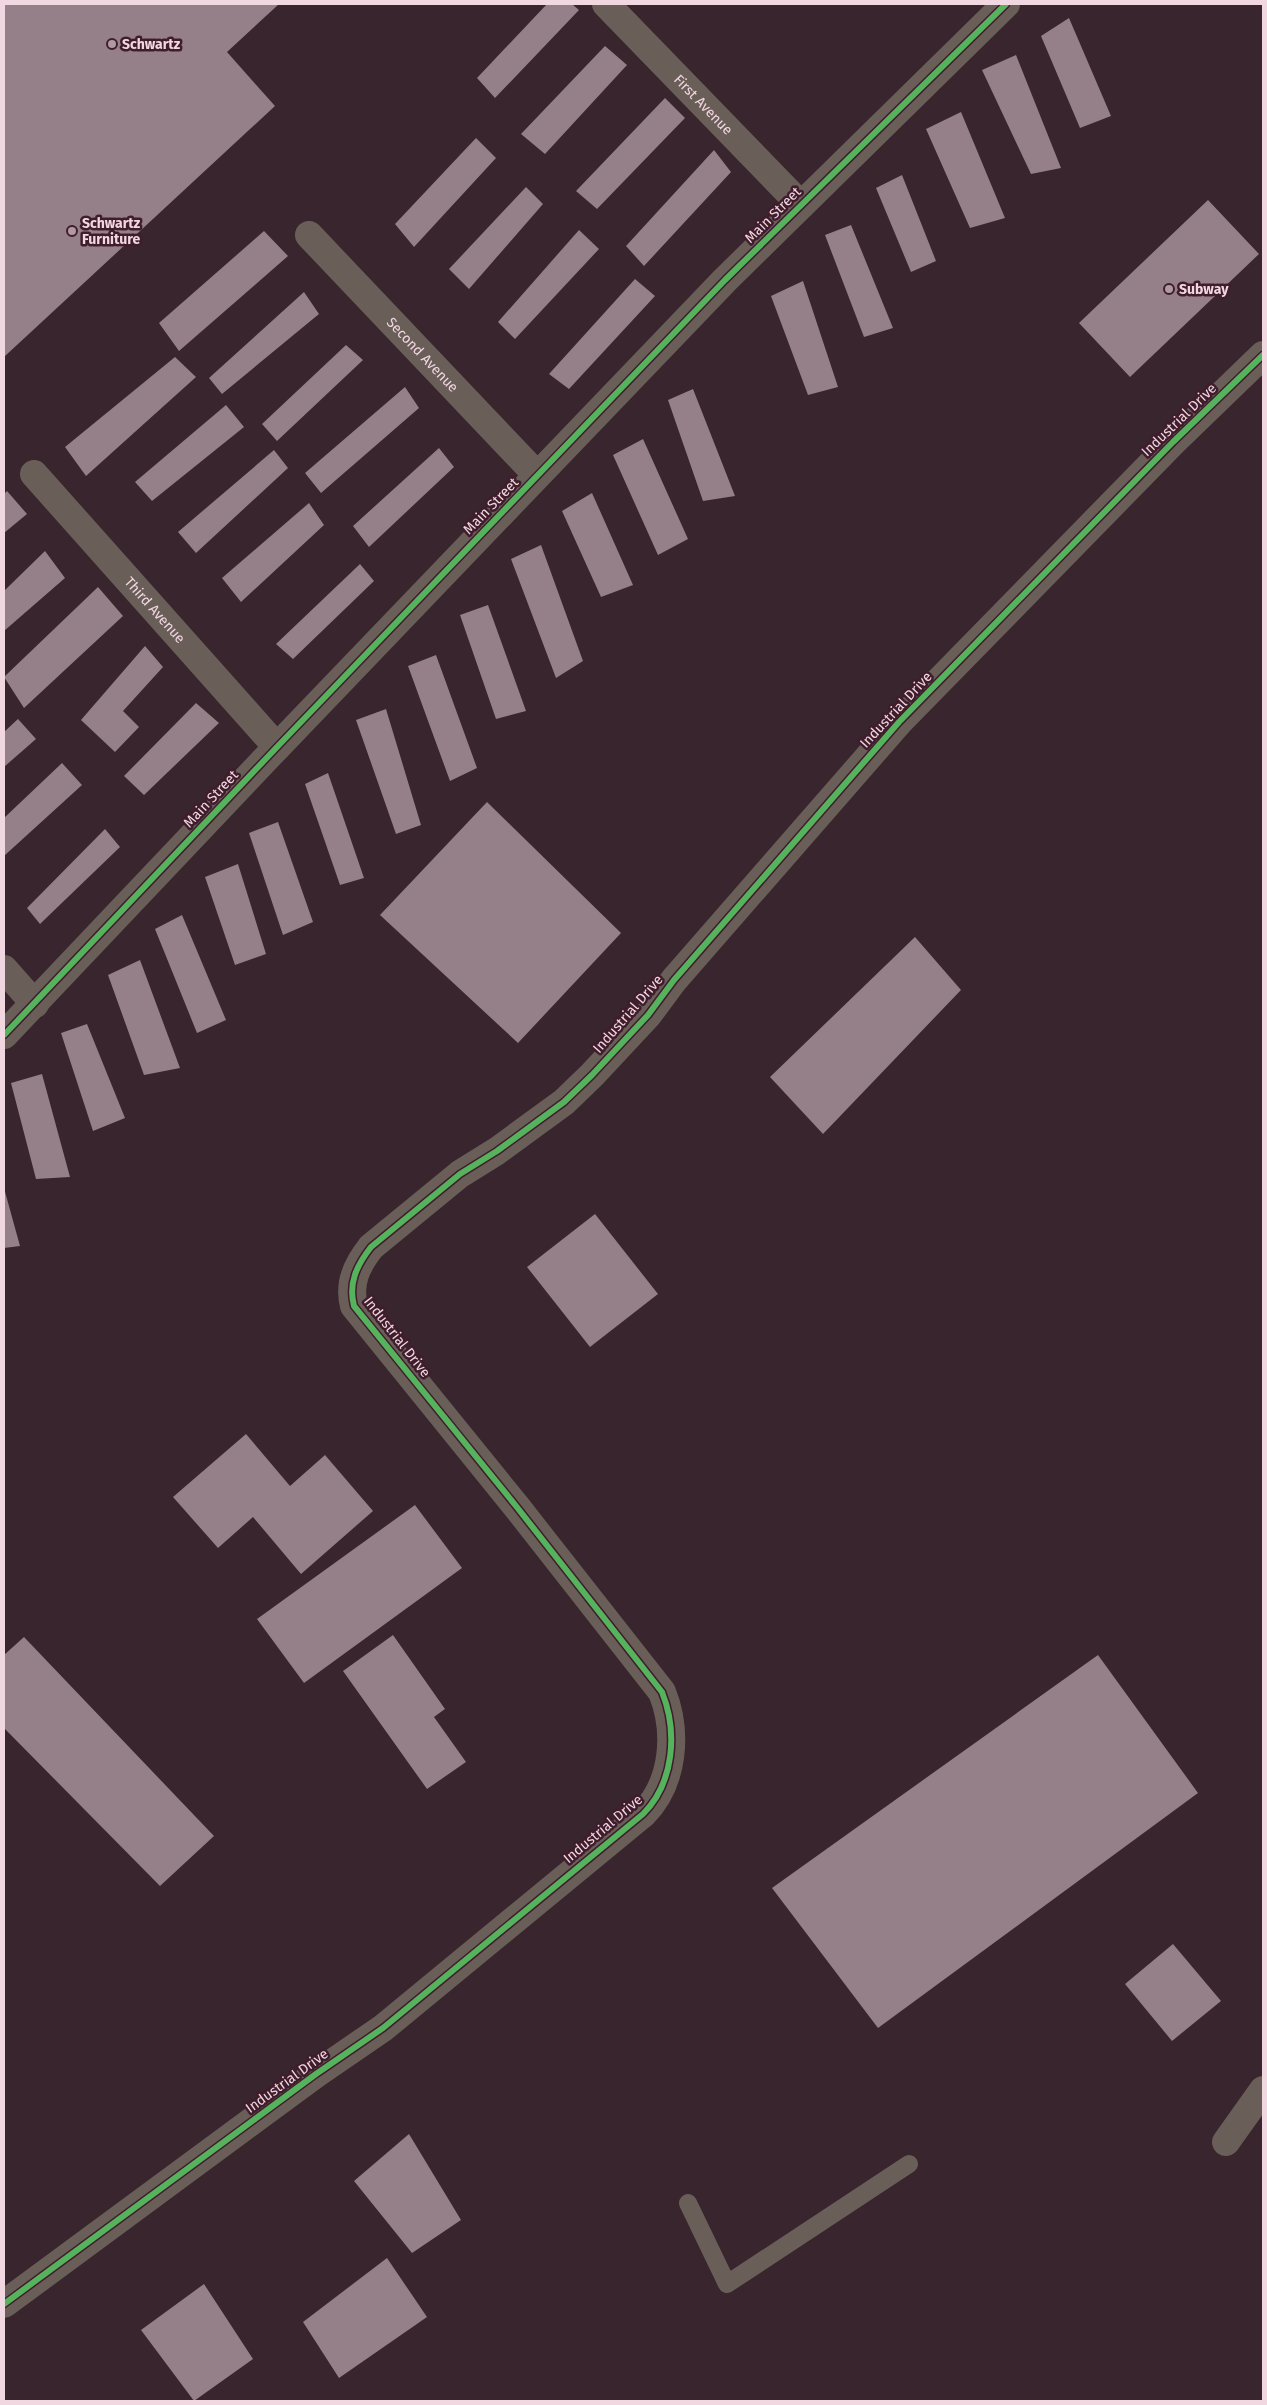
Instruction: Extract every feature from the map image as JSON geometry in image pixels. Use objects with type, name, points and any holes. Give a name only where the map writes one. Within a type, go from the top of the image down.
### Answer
[{"type":"street","name":"First Avenue","points":[[606,4],[801,205]]},
{"type":"street","name":"Main Street","points":[[4,1035],[725,280],[1006,4]]},
{"type":"street","name":"Second Avenue","points":[[309,235],[538,475]]},
{"type":"street","name":"Industrial Drive","points":[[4,2304],[316,2074],[383,2028],[643,1814],[658,1796],[666,1780],[672,1736],[670,1719],[662,1692],[516,1506],[354,1306],[352,1297],[355,1274],[371,1247],[460,1174],[496,1151],[564,1102],[592,1076],[648,1015],[674,980],[900,722],[1173,442],[1263,355]]},
{"type":"street","name":"Third Avenue","points":[[34,474],[277,747]]},
{"type":"street","points":[[4,969],[35,1004]]},
{"type":"street","points":[[1226,2142],[1263,2090]]},
{"type":"lane","points":[[688,2203],[727,2284],[910,2164]]},
{"type":"building","name":"Schwartz Furniture","points":[[4,4],[279,4],[227,52],[275,106],[4,357]]},
{"type":"building","points":[[547,4],[572,4],[579,10],[495,98],[477,78]]},
{"type":"building","points":[[1069,18],[1111,116],[1080,128],[1041,36]]},
{"type":"building","points":[[605,46],[627,65],[545,154],[521,134]]},
{"type":"building","points":[[1016,55],[1061,168],[1031,174],[982,70]]},
{"type":"building","points":[[665,98],[685,118],[597,209],[576,191]]},
{"type":"building","points":[[961,112],[1005,218],[970,228],[926,129]]},
{"type":"building","points":[[476,138],[496,158],[414,247],[395,224]]},
{"type":"building","points":[[714,150],[731,172],[644,266],[626,246]]},
{"type":"building","points":[[902,175],[936,261],[911,272],[876,188]]},
{"type":"building","points":[[526,187],[543,204],[469,289],[449,269]]},
{"type":"building","name":"Subway","points":[[1208,200],[1259,254],[1130,377],[1079,323]]},
{"type":"building","points":[[851,225],[893,328],[864,337],[825,235]]},
{"type":"building","points":[[579,230],[599,249],[515,339],[498,322]]},
{"type":"building","points":[[264,231],[288,256],[179,351],[159,323]]},
{"type":"building","points":[[635,279],[655,296],[569,389],[549,374]]},
{"type":"building","points":[[803,281],[838,387],[808,395],[771,296]]},
{"type":"building","points":[[304,292],[319,314],[222,394],[209,378]]},
{"type":"building","points":[[346,345],[363,360],[277,441],[262,424]]},
{"type":"building","points":[[175,357],[196,377],[86,476],[65,447]]},
{"type":"building","points":[[405,387],[419,408],[321,493],[305,473]]},
{"type":"building","points":[[693,389],[735,496],[703,501],[668,400]]},
{"type":"building","points":[[226,405],[244,427],[152,501],[135,482]]},
{"type":"building","points":[[643,439],[688,539],[658,555],[613,455]]},
{"type":"building","points":[[439,448],[454,467],[369,547],[353,526]]},
{"type":"building","points":[[274,450],[288,468],[196,553],[178,532]]},
{"type":"building","points":[[7,491],[27,514],[4,533],[4,494]]},
{"type":"building","points":[[592,493],[633,585],[601,597],[562,511]]},
{"type":"building","points":[[309,503],[324,525],[241,602],[222,578]]},
{"type":"building","points":[[541,545],[583,661],[556,678],[511,559]]},
{"type":"building","points":[[45,551],[65,578],[4,631],[4,591]]},
{"type":"building","points":[[360,564],[374,581],[293,659],[276,644]]},
{"type":"building","points":[[98,587],[123,616],[24,708],[4,677]]},
{"type":"building","points":[[488,605],[526,711],[496,719],[460,615]]},
{"type":"building","points":[[145,646],[163,667],[123,711],[139,727],[115,752],[81,720]]},
{"type":"building","points":[[436,655],[477,768],[450,781],[408,666]]},
{"type":"building","points":[[196,703],[219,723],[144,795],[124,776]]},
{"type":"building","points":[[386,709],[421,825],[396,834],[356,720]]},
{"type":"building","points":[[18,719],[36,739],[4,767],[4,732]]},
{"type":"building","points":[[62,763],[82,785],[4,856],[4,818]]},
{"type":"building","points":[[328,773],[364,878],[340,885],[305,784]]},
{"type":"building","points":[[487,802],[621,933],[518,1043],[380,915]]},
{"type":"building","points":[[278,822],[313,922],[283,935],[249,833]]},
{"type":"building","points":[[105,829],[120,847],[40,924],[27,908]]},
{"type":"building","points":[[238,864],[266,954],[235,965],[205,877]]},
{"type":"building","points":[[182,915],[226,1020],[197,1033],[155,929]]},
{"type":"building","points":[[915,937],[961,990],[823,1134],[770,1077]]},
{"type":"building","points":[[140,960],[180,1068],[144,1075],[108,975]]},
{"type":"building","points":[[87,1024],[125,1118],[93,1131],[61,1033]]},
{"type":"building","points":[[42,1074],[70,1177],[36,1179],[11,1083]]},
{"type":"building","points":[[4,1188],[20,1246],[4,1248]]},
{"type":"building","points":[[595,1214],[658,1294],[590,1347],[527,1267]]},
{"type":"building","points":[[246,1434],[290,1486],[325,1455],[373,1511],[301,1574],[253,1517],[218,1548],[173,1497]]},
{"type":"building","points":[[415,1505],[462,1568],[304,1683],[257,1619]]},
{"type":"building","points":[[393,1635],[445,1709],[434,1717],[466,1762],[427,1789],[343,1671]]},
{"type":"building","points":[[24,1637],[214,1836],[160,1886],[4,1728],[4,1655]]},
{"type":"building","points":[[1098,1655],[1198,1793],[878,2028],[772,1888]]},
{"type":"building","points":[[1173,1944],[1221,2001],[1172,2041],[1125,1984]]},
{"type":"building","points":[[409,2134],[461,2220],[412,2253],[354,2181]]},
{"type":"building","points":[[387,2258],[427,2317],[339,2378],[303,2322]]},
{"type":"building","points":[[204,2284],[253,2359],[194,2401],[141,2330]]},
{"type":"cycle path","points":[[4,1035],[725,280],[1006,4]]},
{"type":"cycle path","points":[[4,2304],[316,2074],[383,2028],[643,1814],[653,1801],[667,1772],[670,1756],[670,1724],[662,1692],[516,1506],[354,1306],[352,1290],[355,1275],[371,1247],[460,1174],[497,1151],[564,1102],[592,1075],[648,1015],[674,980],[899,722],[1173,442],[1263,355]]},
{"type":"place","name":"Schwartz","points":[[112,44]]},
{"type":"place","name":"Schwartz Furniture","points":[[72,231]]},
{"type":"place","name":"Subway","points":[[1169,289]]}]
